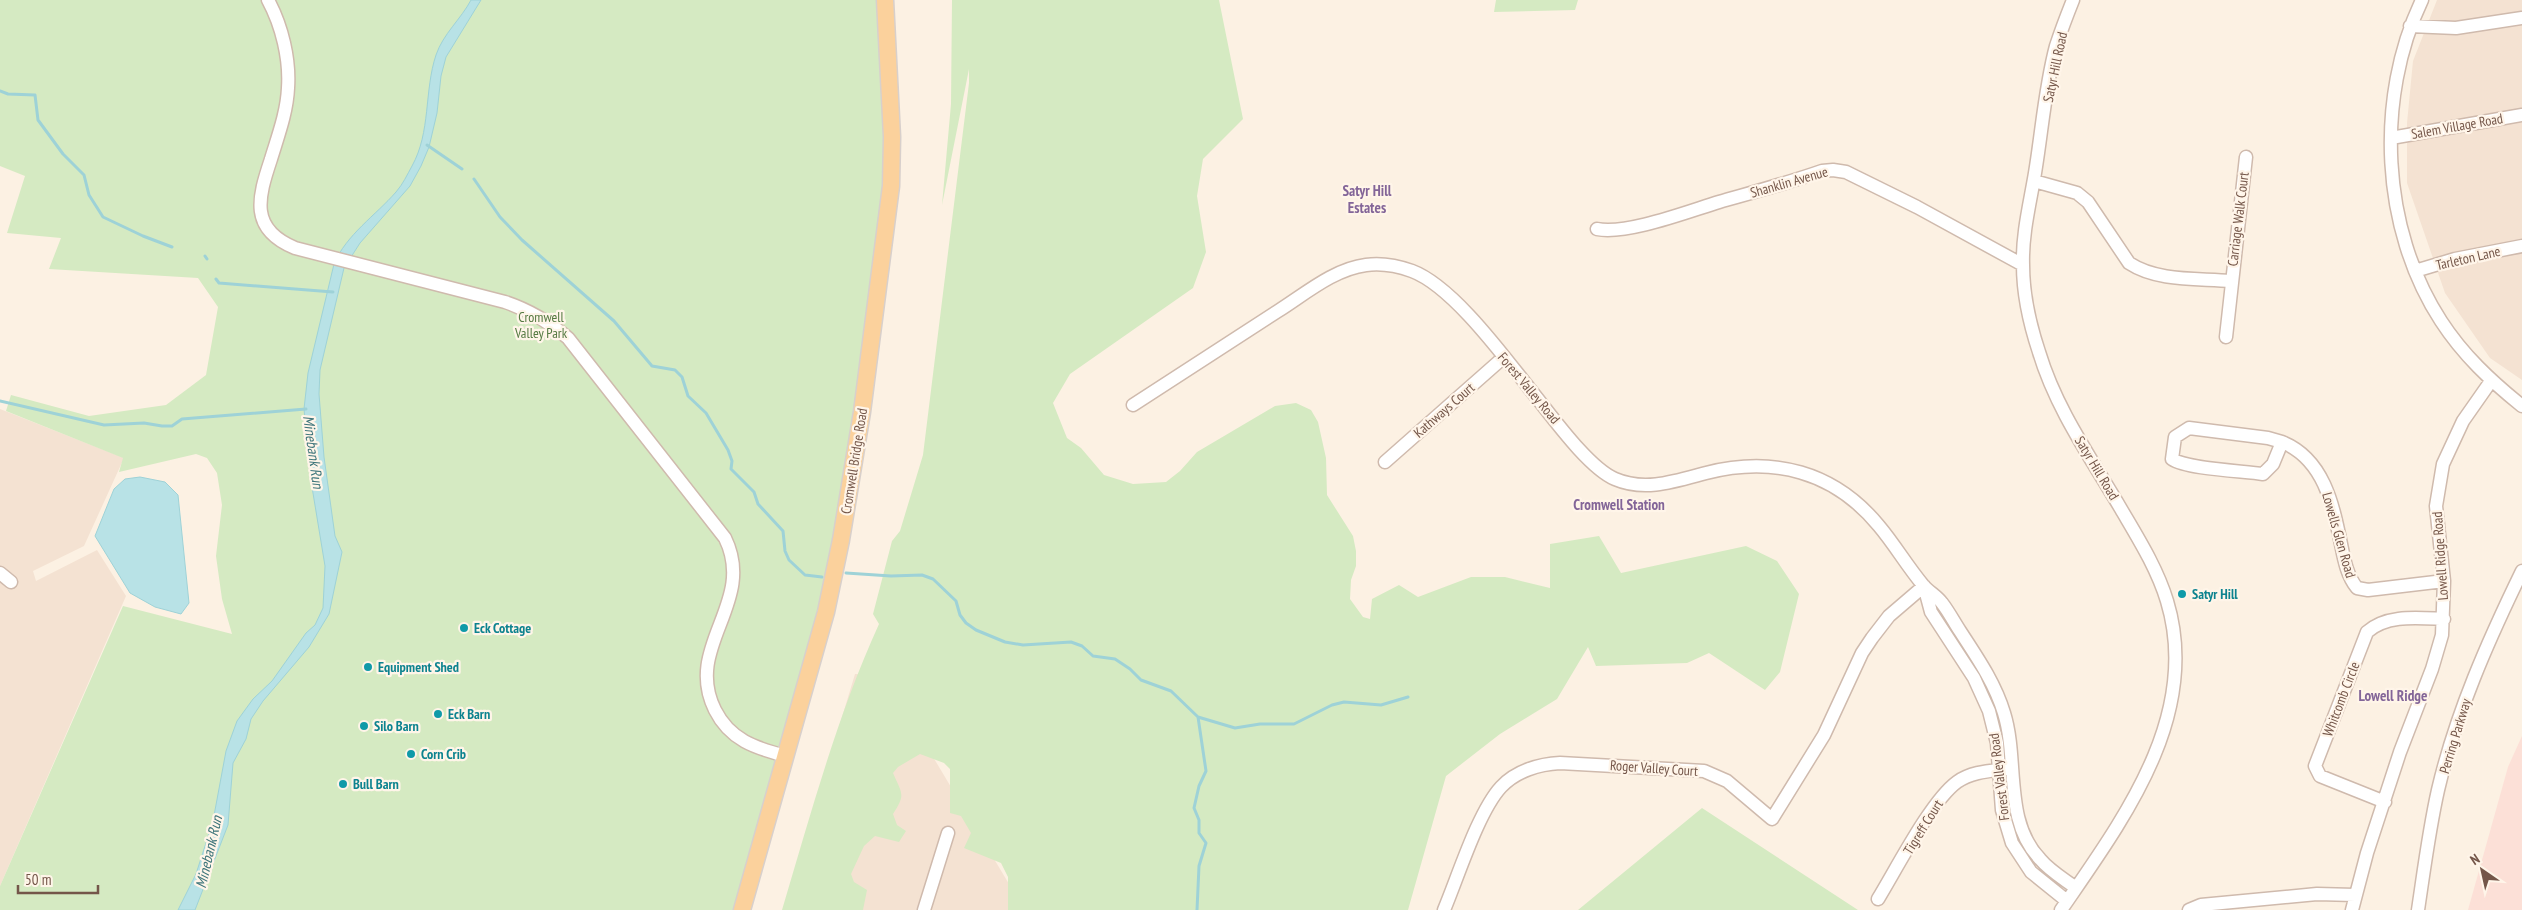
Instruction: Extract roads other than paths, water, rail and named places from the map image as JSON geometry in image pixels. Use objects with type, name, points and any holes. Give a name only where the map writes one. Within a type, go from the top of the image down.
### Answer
[{"type":"main road","name":"Cromwell Bridge Road","points":[[742,910],[820,638],[832,584],[862,412],[891,186],[892,137],[885,0]]},
{"type":"street","points":[[268,0],[284,46],[289,69],[284,113],[262,184],[260,212],[270,231],[277,239],[295,248],[505,302],[529,310],[551,323],[582,353],[725,538],[732,551],[734,584],[708,658],[705,674],[712,704],[719,719],[741,742],[754,748],[786,756]]},
{"type":"street","name":"Satyr Hill Road","points":[[2064,905],[2117,828],[2152,763],[2169,710],[2176,651],[2172,617],[2154,568],[2069,421],[2052,386],[2039,352],[2027,305],[2023,265],[2034,181],[2056,49],[2073,0]]},
{"type":"street","points":[[2422,0],[2410,26],[2395,85],[2391,138],[2397,203],[2407,247],[2415,271],[2441,322],[2469,358],[2491,381],[2522,406]]},
{"type":"street","points":[[2410,26],[2456,28],[2522,18]]},
{"type":"street","name":"Salem Village Road","points":[[2391,138],[2522,115]]},
{"type":"street","name":"Carriage Walk Court","points":[[2226,337],[2246,157]]},
{"type":"street","name":"Shanklin Avenue","points":[[1597,229],[1624,228],[1663,219],[1822,171],[1833,170],[1846,172],[1917,207],[2023,265]]},
{"type":"street","name":"Carriage Walk Court","points":[[2034,181],[2077,193],[2088,202],[2129,263],[2138,269],[2151,274],[2231,281]]},
{"type":"street","name":"Tarleton Lane","points":[[2415,271],[2455,260],[2522,246]]},
{"type":"street","name":"Forest Valley Road","points":[[1133,405],[1329,279],[1366,265],[1381,264],[1413,271],[1431,282],[1458,305],[1569,436],[1611,477],[1628,484],[1659,485],[1732,467],[1776,465],[1797,471],[1830,485],[1859,504],[1878,525],[1924,586],[1942,603],[1990,678],[2004,712],[2010,734],[2016,809],[2027,842],[2041,862],[2076,888]]},
{"type":"street","name":"Kathways Court","points":[[1385,462],[1504,357]]},
{"type":"street","name":"Lowell Ridge Road","points":[[2352,910],[2354,895],[2400,752],[2432,669],[2442,635],[2444,580],[2436,506],[2443,464],[2463,420],[2491,381]]},
{"type":"street","name":"Lowells Glen Road","points":[[2282,442],[2274,464],[2263,474],[2193,466],[2172,459],[2175,437],[2189,428],[2268,438],[2282,442],[2299,450],[2323,480],[2335,514],[2350,578],[2357,588],[2368,590],[2444,580]]},
{"type":"street","name":"Perring Parkway","points":[[2418,910],[2438,790],[2458,721],[2478,667],[2522,571]]},
{"type":"street","points":[[0,573],[11,582]]},
{"type":"street","name":"Forest Valley Road","points":[[1924,586],[1931,612],[1983,696],[1994,726],[2002,810],[2012,843],[2031,872],[2064,905]]},
{"type":"street","name":"Roger Valley Court","points":[[1444,910],[1483,815],[1493,798],[1511,779],[1542,764],[1560,762],[1704,771],[1727,780],[1772,819],[1824,735],[1862,654],[1872,638],[1889,616],[1924,586]]},
{"type":"street","name":"Whitcomb Circle","points":[[2385,802],[2320,776],[2315,766],[2367,632],[2375,624],[2386,620],[2444,619]]},
{"type":"street","name":"Tigreff Court","points":[[1878,899],[1931,812],[1948,790],[1969,775],[2012,768]]},
{"type":"street","points":[[924,910],[948,832]]},
{"type":"street","points":[[2189,910],[2201,905],[2294,896],[2354,895]]},
{"type":"water","name":"Minebank Run","points":[[471,0],[481,0],[446,57],[441,76],[437,113],[429,147],[410,186],[360,243],[344,268],[320,370],[319,394],[324,457],[335,536],[342,552],[329,614],[309,647],[263,701],[251,719],[246,739],[233,763],[228,825],[195,910],[178,910],[196,874],[213,821],[226,751],[237,721],[253,699],[272,681],[306,633],[315,625],[323,608],[325,566],[311,481],[304,409],[308,373],[334,264],[346,244],[398,189],[412,166],[422,139],[432,69],[436,55],[443,40]]},
{"type":"water","points":[[140,477],[165,482],[178,495],[189,603],[181,614],[155,607],[130,593],[95,536],[114,489],[125,479]]},
{"type":"waterway","points":[[0,91],[8,94],[35,95],[38,120],[63,154],[84,175],[89,195],[103,217],[172,247]]},
{"type":"waterway","points":[[427,145],[462,169]]},
{"type":"waterway","points":[[474,179],[500,217],[522,240],[614,321],[652,366],[675,370],[682,377],[688,396],[706,413],[728,450],[732,461],[731,469],[754,492],[758,504],[783,531],[785,551],[789,560],[805,575],[822,577]]},
{"type":"waterway","points":[[216,279],[219,283],[333,292]]},
{"type":"waterway","points":[[0,401],[104,425],[144,423],[172,426],[182,419],[306,409]]},
{"type":"waterway","points":[[846,573],[891,576],[922,575],[933,579],[956,601],[960,615],[966,623],[976,630],[1005,642],[1023,645],[1071,642],[1082,646],[1093,656],[1115,659],[1130,669],[1141,680],[1171,691],[1198,717],[1235,728],[1260,724],[1294,724],[1332,705],[1344,702],[1381,705],[1408,697]]},
{"type":"waterway","points":[[1197,910],[1199,866],[1206,843],[1199,833],[1199,820],[1194,808],[1199,786],[1206,771],[1198,717]]},
{"type":"place","name":"Satyr Hill","points":[[2182,594]]},
{"type":"place","name":"Eck Cottage","points":[[464,628]]},
{"type":"place","name":"Equipment Shed","points":[[368,667]]},
{"type":"place","name":"Eck Barn","points":[[438,714]]},
{"type":"place","name":"Silo Barn","points":[[364,726]]},
{"type":"place","name":"Corn Crib","points":[[411,754]]},
{"type":"place","name":"Bull Barn","points":[[343,784]]},
{"type":"district","name":"Satyr Hill Estates","points":[[1367,200]]},
{"type":"district","name":"Cromwell Station","points":[[1619,505]]},
{"type":"district","name":"Lowell Ridge","points":[[2393,696]]},
{"type":"park label","name":"Cromwell Valley Park","points":[[541,326]]}]
